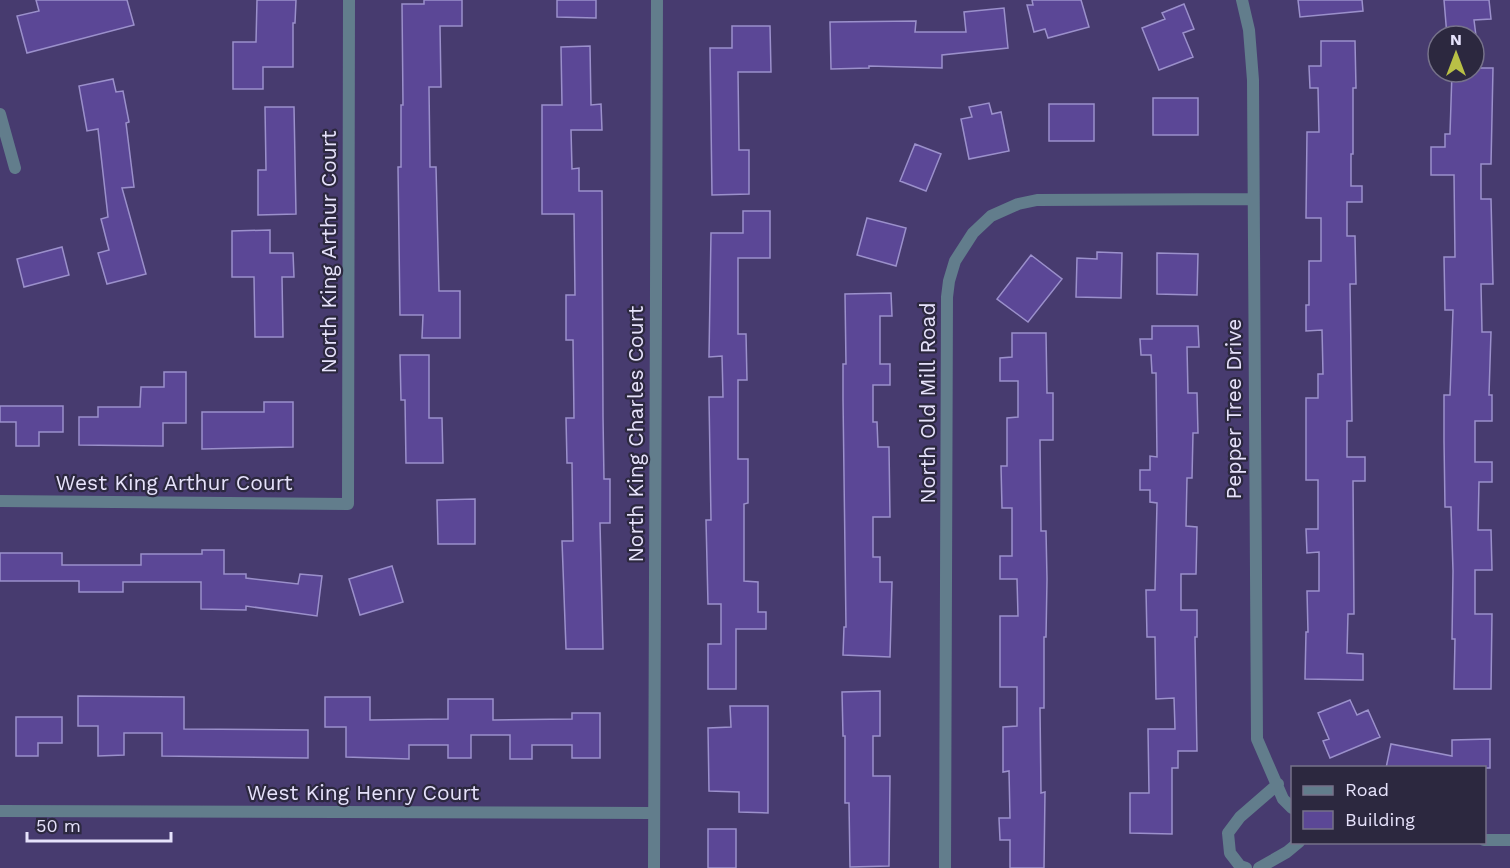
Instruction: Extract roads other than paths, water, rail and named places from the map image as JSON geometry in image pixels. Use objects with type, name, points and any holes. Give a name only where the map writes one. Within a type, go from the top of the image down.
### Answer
[{"type":"street","name":"North King Arthur Court","points":[[348,504],[349,0]]},
{"type":"street","name":"North King Charles Court","points":[[654,868],[657,0]]},
{"type":"street","name":"Pepper Tree Drive","points":[[1242,0],[1252,53],[1257,739],[1283,799],[1291,806]]},
{"type":"street","points":[[0,114],[15,168]]},
{"type":"street","name":"North Old Mill Road","points":[[945,868],[947,297],[955,261],[982,222],[1000,211],[1037,200],[1252,199]]},
{"type":"street","name":"West King Arthur Court","points":[[0,501],[348,504]]},
{"type":"street","points":[[1246,868],[1240,866],[1230,853],[1228,833],[1240,818],[1278,784]]},
{"type":"street","name":"West King Henry Court","points":[[0,811],[653,813]]},
{"type":"street","points":[[1486,840],[1510,840]]},
{"type":"street","points":[[1259,868],[1297,844]]}]
